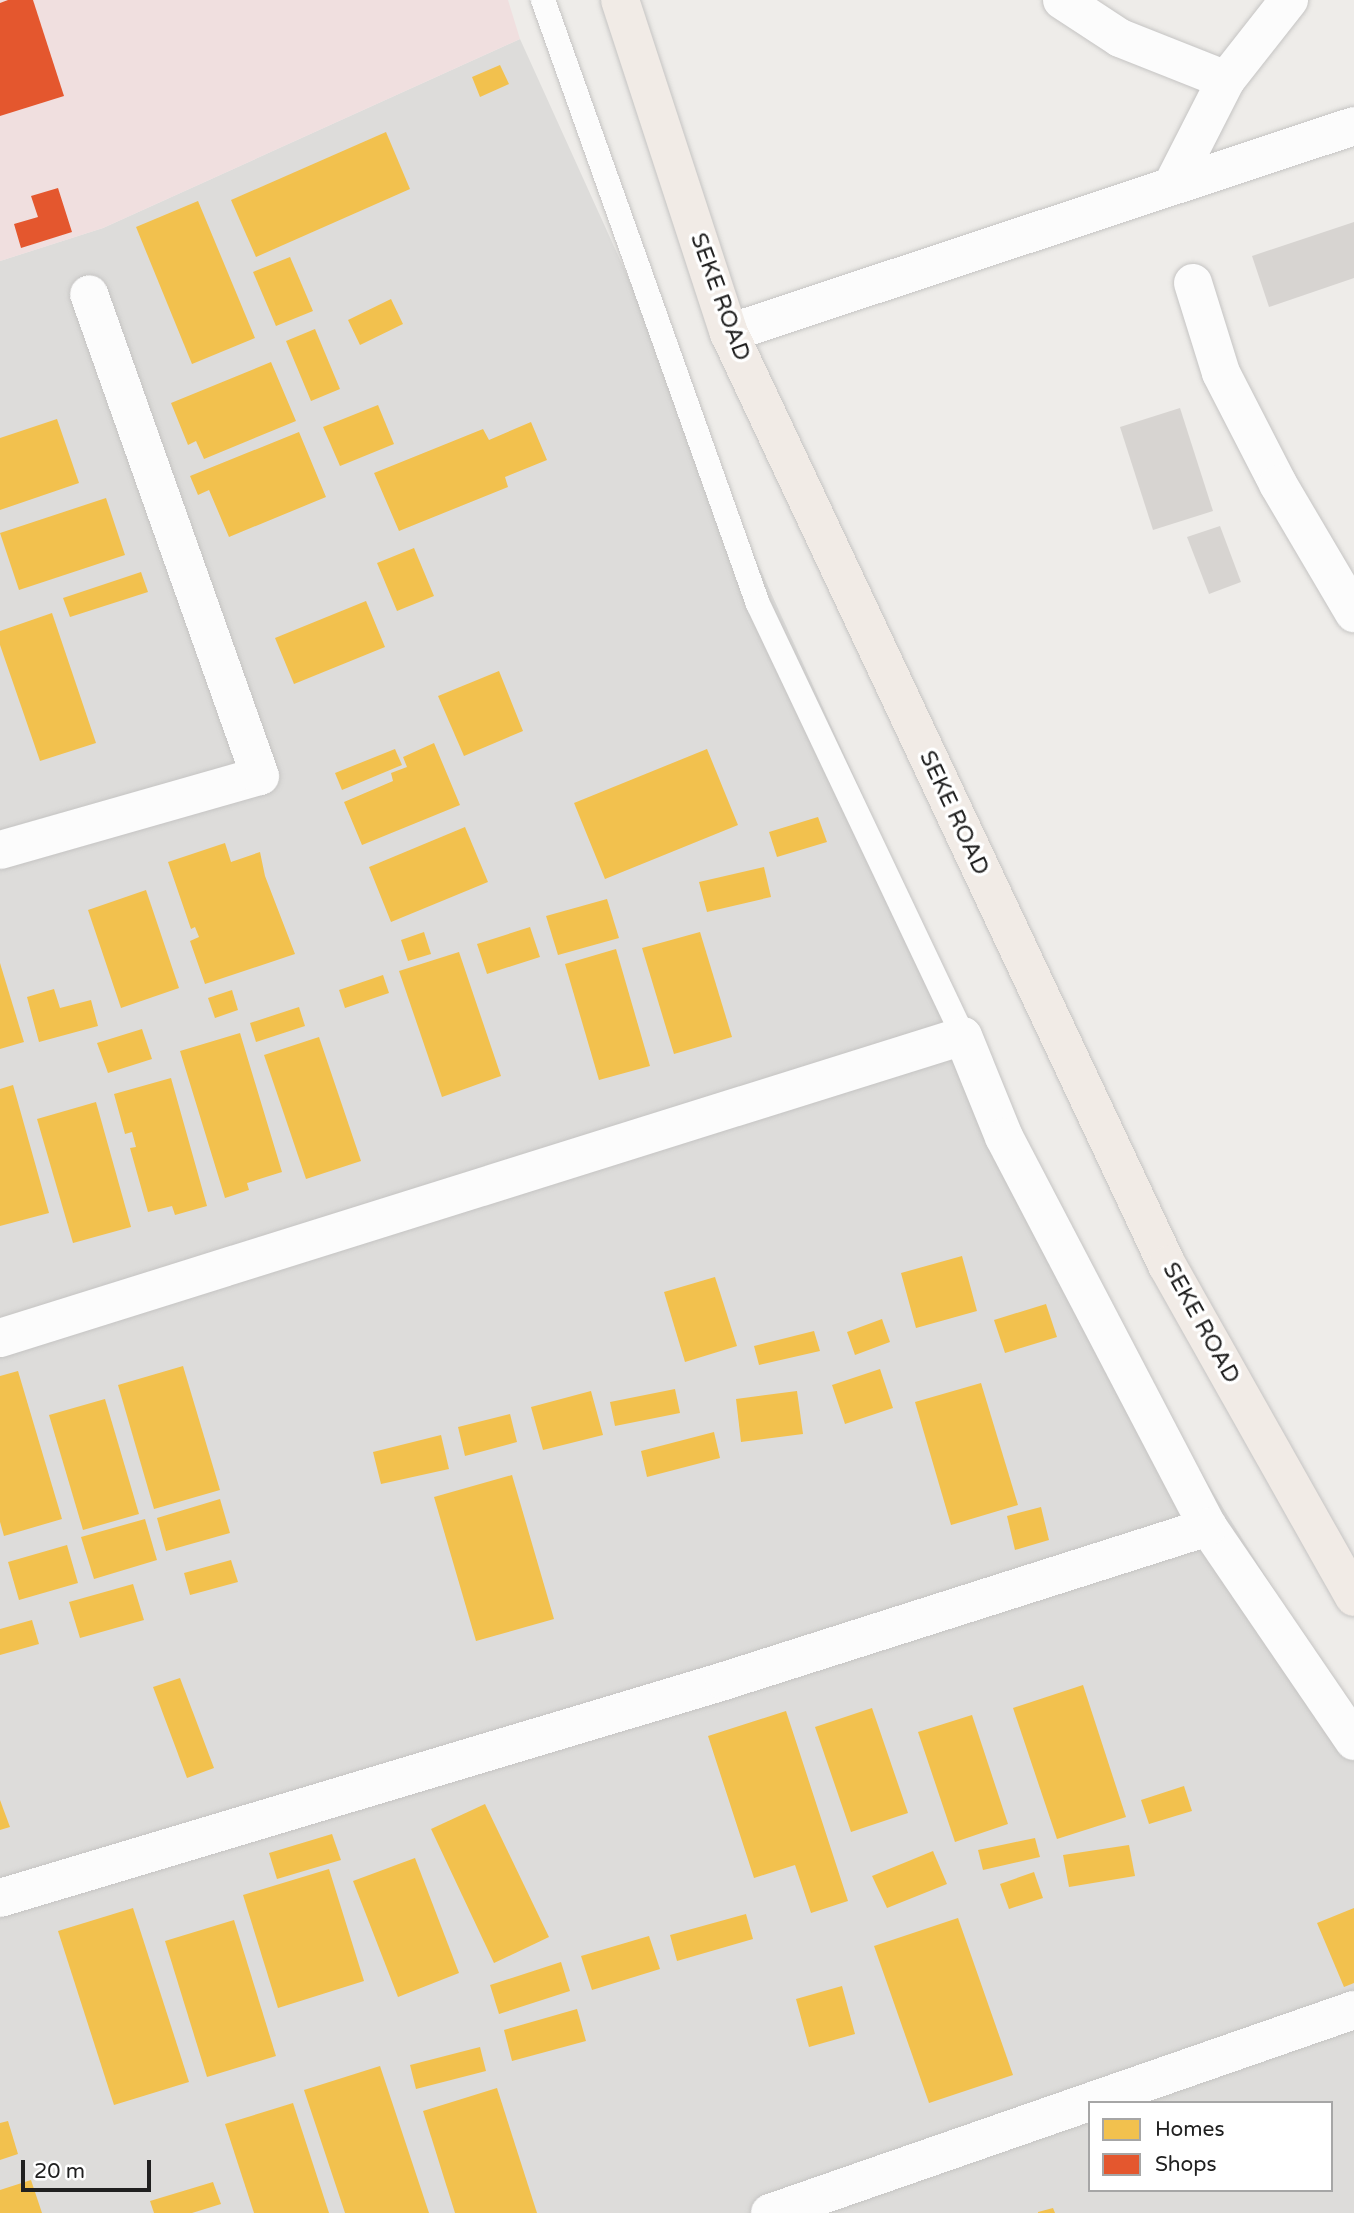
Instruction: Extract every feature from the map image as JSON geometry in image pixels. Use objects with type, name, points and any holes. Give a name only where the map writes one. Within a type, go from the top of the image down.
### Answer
[{"type":"main road","name":"SEKE ROAD","points":[[620,0],[729,333],[1167,1265],[1354,1597]]},
{"type":"street","points":[[1062,0],[1120,38],[1226,80]]},
{"type":"street","points":[[1174,182],[1226,80],[1289,0]]},
{"type":"street","points":[[729,333],[1174,182],[1354,125]]},
{"type":"street","points":[[1192,282],[1221,373],[1278,484],[1354,613]]},
{"type":"street","points":[[0,850],[260,776],[89,294]]},
{"type":"street","points":[[0,1338],[963,1037],[1004,1137],[1208,1527],[1354,1741]]},
{"type":"street","points":[[0,1898],[737,1677],[1208,1527]]},
{"type":"street","points":[[1092,2101],[1354,2010]]},
{"type":"street","points":[[770,2213],[1088,2102]]},
{"type":"lane","points":[[543,0],[758,604],[963,1037]]},
{"type":"shaded area","points":[[0,0],[508,0],[520,39],[103,228],[0,261]]},
{"type":"shaded area","points":[[520,39],[1086,1288],[1354,1718],[1354,2213],[0,2213],[0,261],[103,228]]},
{"type":"building: Homes","points":[[500,65],[509,84],[480,97],[472,77]]},
{"type":"building: Homes","points":[[386,132],[410,189],[256,257],[231,200]]},
{"type":"building: Homes","points":[[198,201],[255,338],[192,364],[136,227]]},
{"type":"building: Homes","points":[[290,257],[313,311],[276,326],[253,272]]},
{"type":"building: Homes","points":[[391,299],[403,324],[360,345],[348,320]]},
{"type":"building: Homes","points":[[315,329],[340,389],[311,401],[286,341]]},
{"type":"building: Homes","points":[[271,362],[296,421],[204,459],[196,441],[188,445],[171,403]]},
{"type":"building: Homes","points":[[378,405],[394,444],[340,466],[323,427]]},
{"type":"building: Homes","points":[[57,419],[79,483],[0,510],[0,438]]},
{"type":"building: Homes","points":[[531,422],[547,460],[505,477],[508,487],[399,531],[374,473],[483,429],[489,440]]},
{"type":"building: Homes","points":[[299,432],[326,497],[229,537],[209,490],[198,495],[190,476]]},
{"type":"building: Homes","points":[[106,498],[125,555],[19,590],[0,533]]},
{"type":"building: Homes","points":[[414,548],[434,596],[397,611],[377,563]]},
{"type":"building: Homes","points":[[141,572],[148,592],[70,617],[63,598]]},
{"type":"building: Homes","points":[[366,601],[385,647],[294,684],[275,638]]},
{"type":"building: Homes","points":[[52,613],[96,743],[40,761],[0,645],[0,631]]},
{"type":"building: Homes","points":[[499,671],[523,731],[464,756],[438,696]]},
{"type":"building: Homes","points":[[434,743],[460,805],[362,845],[344,802],[393,781],[391,773],[407,767],[403,757]]},
{"type":"building: Homes","points":[[395,749],[402,765],[342,790],[335,773]]},
{"type":"building: Homes","points":[[707,749],[738,825],[605,879],[574,803]]},
{"type":"building: Homes","points":[[818,817],[827,842],[777,857],[769,832]]},
{"type":"building: Homes","points":[[465,827],[488,882],[391,922],[369,867]]},
{"type":"building: Homes","points":[[225,843],[231,862],[260,852],[265,876],[295,954],[205,984],[190,941],[199,937],[195,927],[191,929],[168,862]]},
{"type":"building: Homes","points":[[764,867],[771,897],[707,912],[699,882]]},
{"type":"building: Homes","points":[[146,890],[179,988],[121,1008],[88,910]]},
{"type":"building: Homes","points":[[607,899],[619,938],[558,955],[546,916]]},
{"type":"building: Homes","points":[[530,927],[540,957],[487,974],[477,944]]},
{"type":"building: Homes","points":[[424,932],[431,954],[408,961],[401,940]]},
{"type":"building: Homes","points":[[700,932],[732,1037],[674,1054],[642,948]]},
{"type":"building: Homes","points":[[616,949],[650,1066],[599,1080],[565,964]]},
{"type":"building: Homes","points":[[459,952],[501,1076],[442,1097],[399,971]]},
{"type":"building: Homes","points":[[0,963],[24,1042],[0,1049]]},
{"type":"building: Homes","points":[[383,975],[389,993],[345,1008],[339,990]]},
{"type":"building: Homes","points":[[54,989],[60,1008],[91,1000],[98,1026],[39,1042],[27,997]]},
{"type":"building: Homes","points":[[232,990],[238,1010],[215,1018],[208,998]]},
{"type":"building: Homes","points":[[299,1007],[305,1026],[256,1042],[250,1023]]},
{"type":"building: Homes","points":[[142,1029],[152,1059],[108,1073],[97,1043]]},
{"type":"building: Homes","points":[[240,1033],[282,1172],[247,1183],[249,1190],[225,1198],[180,1051]]},
{"type":"building: Homes","points":[[319,1037],[361,1161],[306,1179],[264,1055]]},
{"type":"building: Homes","points":[[171,1078],[207,1206],[175,1215],[172,1206],[148,1212],[130,1148],[136,1147],[132,1132],[125,1134],[114,1094]]},
{"type":"building: Homes","points":[[13,1085],[49,1213],[0,1226],[0,1089]]},
{"type":"building: Homes","points":[[96,1102],[131,1227],[73,1243],[37,1119]]},
{"type":"building: Homes","points":[[962,1256],[977,1311],[916,1328],[901,1273]]},
{"type":"building: Homes","points":[[715,1277],[737,1346],[685,1362],[664,1292]]},
{"type":"building: Homes","points":[[1046,1304],[1057,1337],[1005,1353],[994,1320]]},
{"type":"building: Homes","points":[[882,1319],[890,1342],[855,1355],[847,1332]]},
{"type":"building: Homes","points":[[814,1331],[820,1351],[759,1365],[754,1346]]},
{"type":"building: Homes","points":[[183,1366],[220,1490],[154,1509],[118,1385]]},
{"type":"building: Homes","points":[[880,1369],[893,1408],[845,1424],[832,1385]]},
{"type":"building: Homes","points":[[18,1371],[62,1519],[4,1536],[0,1522],[0,1376]]},
{"type":"building: Homes","points":[[981,1383],[1018,1505],[951,1525],[915,1402]]},
{"type":"building: Homes","points":[[675,1389],[680,1413],[615,1426],[610,1402]]},
{"type":"building: Homes","points":[[591,1391],[603,1435],[543,1450],[531,1407]]},
{"type":"building: Homes","points":[[797,1391],[803,1434],[741,1442],[736,1399]]},
{"type":"building: Homes","points":[[105,1399],[139,1514],[83,1530],[49,1415]]},
{"type":"building: Homes","points":[[510,1414],[517,1442],[465,1456],[458,1427]]},
{"type":"building: Homes","points":[[714,1432],[720,1458],[647,1477],[641,1451]]},
{"type":"building: Homes","points":[[441,1435],[449,1469],[381,1484],[373,1452]]},
{"type":"building: Homes","points":[[512,1475],[554,1619],[476,1641],[434,1497]]},
{"type":"building: Homes","points":[[220,1499],[230,1533],[166,1551],[157,1518]]},
{"type":"building: Homes","points":[[1041,1507],[1049,1540],[1015,1550],[1007,1516]]},
{"type":"building: Homes","points":[[145,1519],[157,1560],[94,1579],[81,1537]]},
{"type":"building: Homes","points":[[67,1545],[78,1583],[19,1600],[8,1562]]},
{"type":"building: Homes","points":[[231,1560],[238,1582],[190,1595],[184,1573]]},
{"type":"building: Homes","points":[[133,1584],[144,1620],[80,1638],[69,1602]]},
{"type":"building: Homes","points":[[32,1620],[39,1644],[0,1655],[0,1629]]},
{"type":"building: Homes","points":[[180,1678],[214,1768],[187,1778],[153,1687]]},
{"type":"building: Homes","points":[[1083,1685],[1126,1817],[1057,1839],[1013,1708]]},
{"type":"building: Homes","points":[[872,1708],[908,1813],[851,1832],[815,1727]]},
{"type":"building: Homes","points":[[786,1711],[848,1901],[811,1913],[795,1865],[754,1878],[708,1736]]},
{"type":"building: Homes","points":[[972,1715],[1008,1824],[955,1842],[918,1732]]},
{"type":"building: Homes","points":[[1184,1786],[1192,1811],[1149,1824],[1141,1800]]},
{"type":"building: Homes","points":[[0,1800],[10,1827],[0,1830]]},
{"type":"building: Homes","points":[[485,1804],[549,1937],[494,1963],[431,1829]]},
{"type":"building: Homes","points":[[332,1834],[341,1860],[277,1879],[269,1853]]},
{"type":"building: Homes","points":[[1035,1838],[1040,1857],[983,1870],[978,1850]]},
{"type":"building: Homes","points":[[1129,1845],[1135,1876],[1069,1887],[1063,1855]]},
{"type":"building: Homes","points":[[933,1851],[947,1884],[887,1908],[872,1876]]},
{"type":"building: Homes","points":[[415,1858],[459,1973],[398,1997],[353,1881]]},
{"type":"building: Homes","points":[[329,1869],[364,1981],[278,2008],[243,1895]]},
{"type":"building: Homes","points":[[1034,1872],[1043,1898],[1009,1909],[1000,1884]]},
{"type":"building: Homes","points":[[133,1908],[189,2082],[114,2105],[58,1931]]},
{"type":"building: Homes","points":[[1354,1908],[1354,1983],[1344,1987],[1317,1923]]},
{"type":"building: Homes","points":[[746,1914],[753,1939],[677,1961],[670,1935]]},
{"type":"building: Homes","points":[[958,1918],[1013,2075],[929,2103],[874,1946]]},
{"type":"building: Homes","points":[[234,1920],[276,2056],[207,2077],[165,1941]]},
{"type":"building: Homes","points":[[649,1936],[660,1969],[592,1990],[581,1956]]},
{"type":"building: Homes","points":[[561,1962],[570,1991],[499,2014],[490,1985]]},
{"type":"building: Homes","points":[[842,1986],[855,2034],[809,2047],[796,1999]]},
{"type":"building: Homes","points":[[577,2009],[586,2041],[512,2061],[504,2030]]},
{"type":"building: Homes","points":[[480,2047],[486,2071],[416,2089],[410,2065]]},
{"type":"building: Homes","points":[[380,2066],[429,2213],[345,2213],[304,2090]]},
{"type":"building: Homes","points":[[497,2088],[537,2213],[455,2213],[423,2111]]},
{"type":"building: Homes","points":[[293,2103],[329,2213],[254,2213],[225,2124]]},
{"type":"building: Homes","points":[[8,2121],[18,2154],[0,2160],[0,2123]]},
{"type":"building: Homes","points":[[31,2180],[42,2213],[0,2213],[0,2190]]},
{"type":"building: Homes","points":[[213,2182],[221,2204],[192,2213],[154,2213],[150,2201]]},
{"type":"building: Homes","points":[[1053,2208],[1055,2213],[1038,2213],[1038,2212]]},
{"type":"building: Shops","points":[[8,0],[33,0],[64,96],[0,116],[0,3]]},
{"type":"building: Shops","points":[[58,188],[72,232],[21,248],[14,224],[38,217],[31,196]]},
{"type":"building: Other","points":[[1354,222],[1354,278],[1269,307],[1252,256]]},
{"type":"building: Other","points":[[1180,408],[1213,511],[1153,530],[1120,427]]},
{"type":"building: Other","points":[[1220,526],[1241,582],[1209,594],[1187,537]]}]
